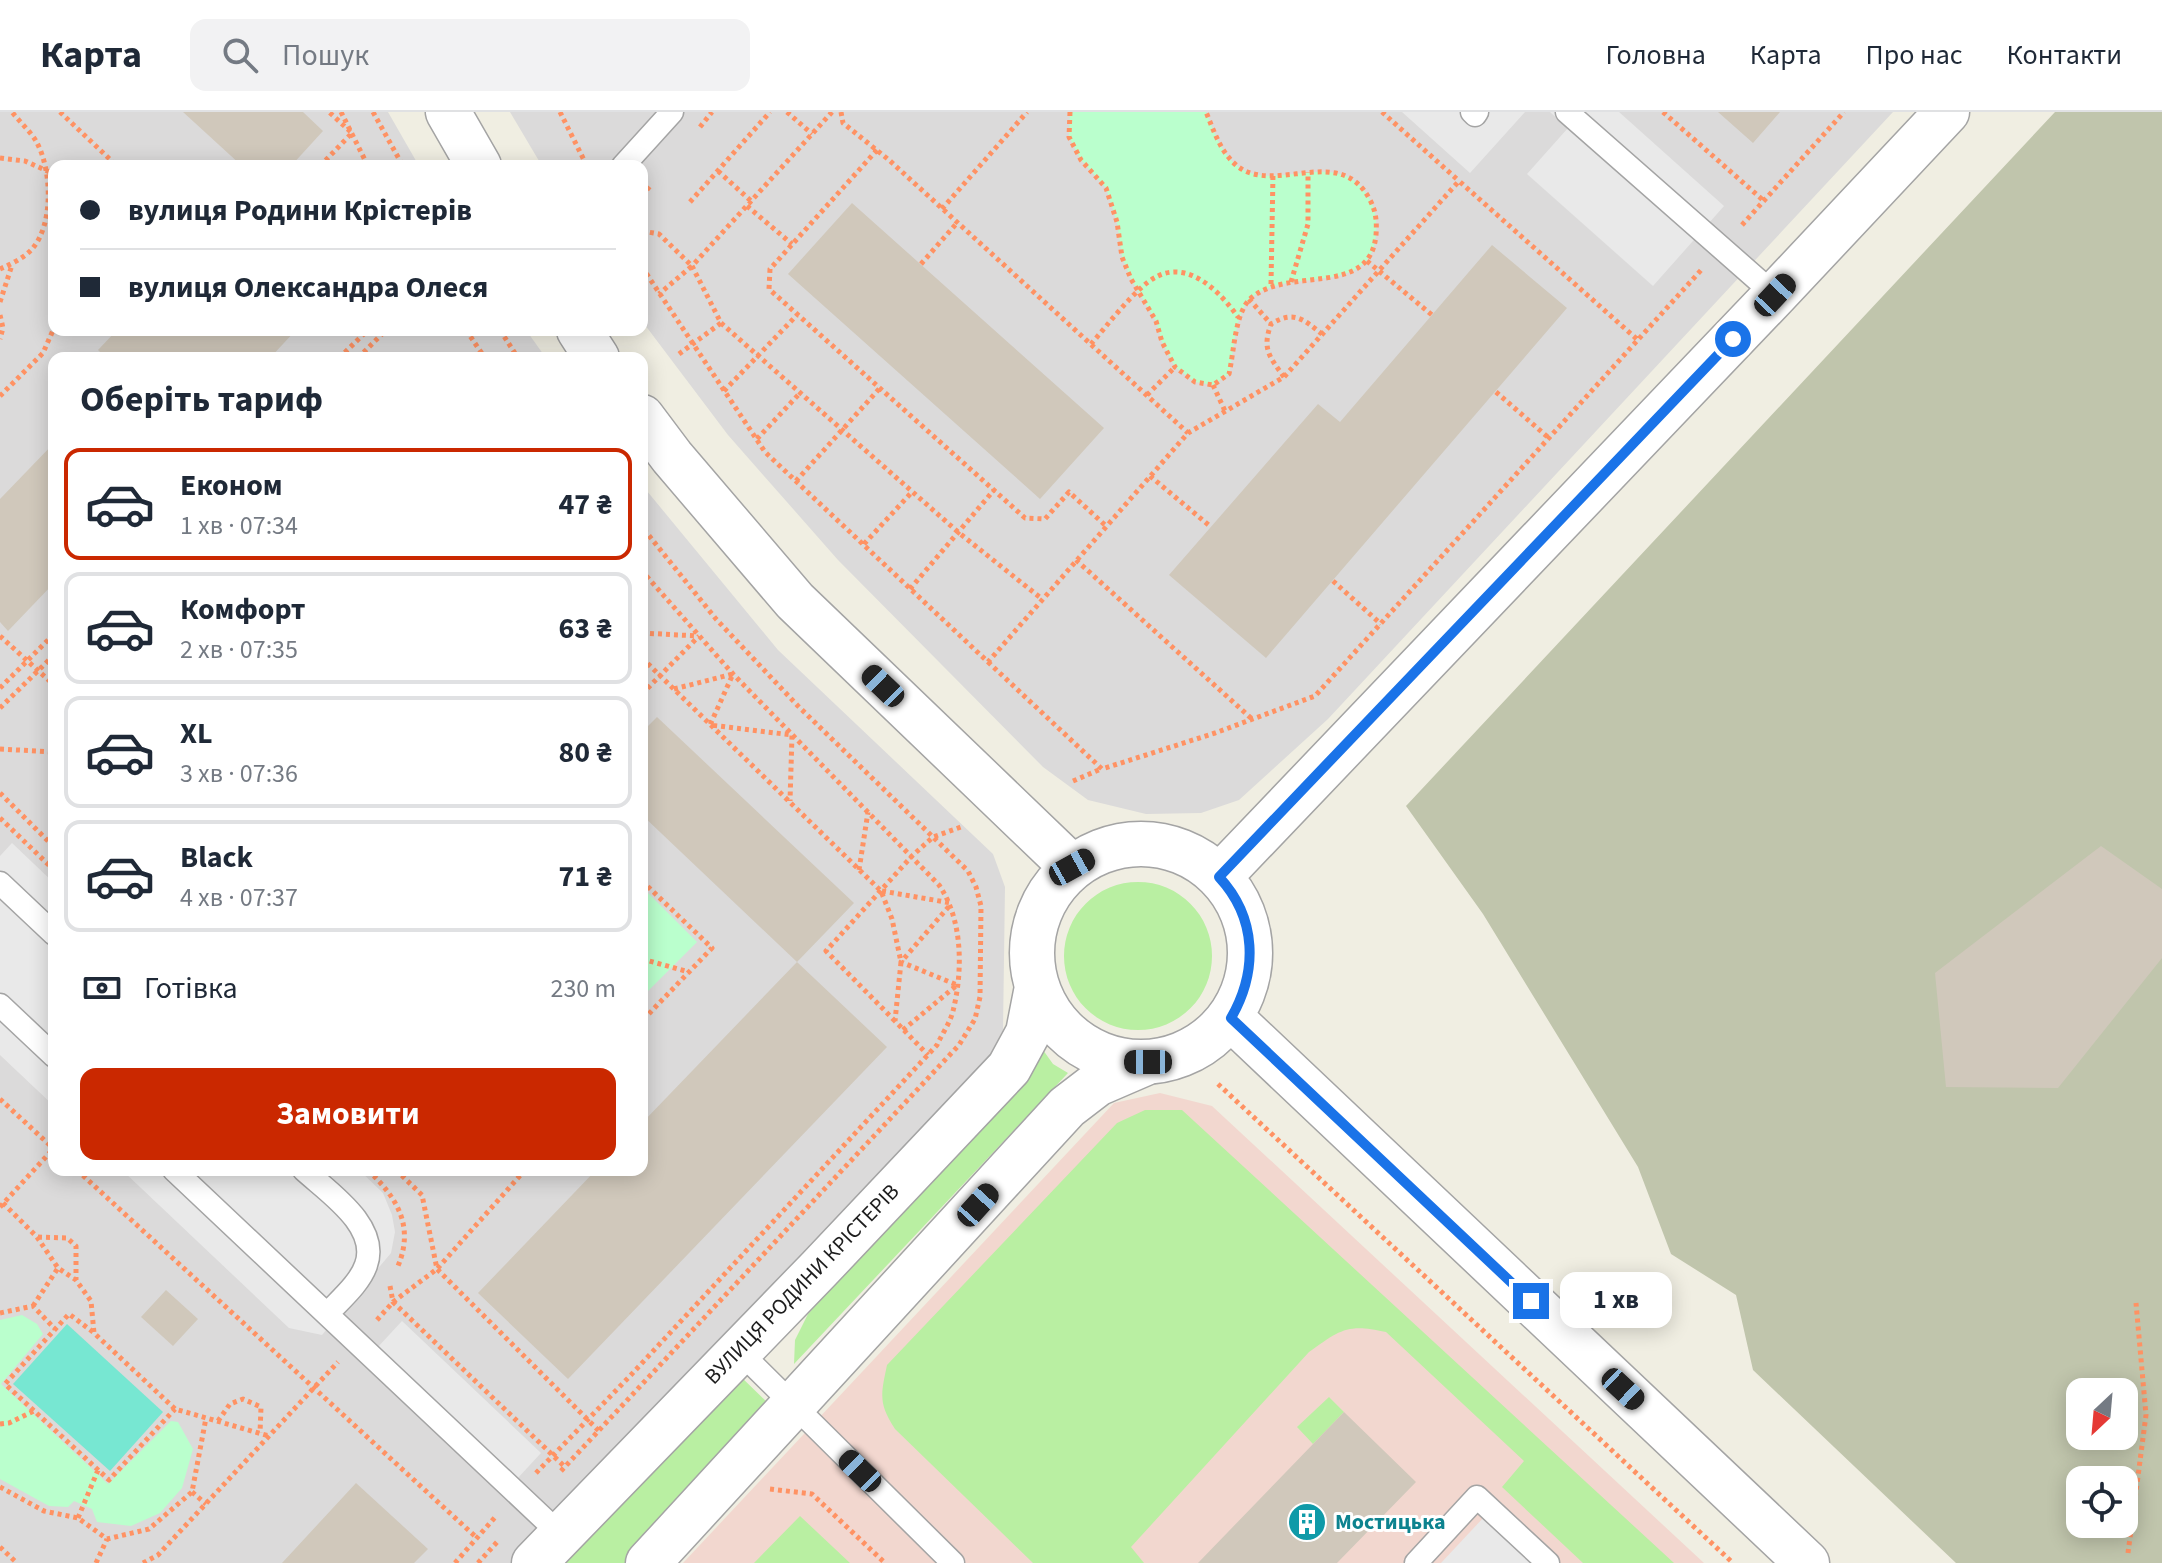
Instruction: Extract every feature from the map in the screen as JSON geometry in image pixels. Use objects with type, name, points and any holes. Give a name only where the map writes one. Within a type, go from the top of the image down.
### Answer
[{"type":"street","points":[[448,112],[476,160]]},
{"type":"street","points":[[1219,877],[1947,112]]},
{"type":"street","points":[[648,425],[795,601],[1072,867]]},
{"type":"street","points":[[648,1563],[1067,1107],[1097,1084],[1148,1062],[1187,1053],[1219,1032],[1231,1018],[1247,983],[1251,959],[1249,934],[1242,910],[1230,888],[1213,870],[1180,850],[1143,843],[1105,849],[1072,867],[1047,896],[1035,925],[1031,956],[1037,987],[1051,1015],[1072,1038],[1089,1050],[1127,1062],[1148,1062]]},
{"type":"street","name":"ВУЛИЦЯ РОДИНИ КРІСТЕРІВ","points":[[535,1524],[738,1350],[830,1258],[1009,1068],[1028,1033],[1037,987]]},
{"type":"street","points":[[1231,1018],[1807,1563]]},
{"type":"lane","points":[[628,160],[672,112]]},
{"type":"lane","points":[[1567,112],[1775,295]]},
{"type":"lane","points":[[0,883],[48,928]]},
{"type":"lane","points":[[0,1005],[48,1050]]},
{"type":"lane","points":[[180,1176],[327,1314],[535,1524]]},
{"type":"lane","points":[[310,1176],[358,1221],[368,1243],[367,1264],[355,1283],[327,1314]]},
{"type":"lane","points":[[738,1350],[953,1563]]},
{"type":"lane","points":[[1416,1563],[1477,1497],[1548,1563]]},
{"type":"path","points":[[12,112],[36,142],[45,171],[48,197]]},
{"type":"path","points":[[60,112],[111,160]]},
{"type":"path","points":[[329,112],[352,133]]},
{"type":"path","points":[[341,112],[365,160]]},
{"type":"path","points":[[373,112],[400,160]]},
{"type":"path","points":[[560,112],[584,160]]},
{"type":"path","points":[[690,202],[770,112]]},
{"type":"path","points":[[787,112],[812,134]]},
{"type":"path","points":[[659,295],[692,266],[832,112]]},
{"type":"path","points":[[841,112],[843,123],[877,150],[1188,433]]},
{"type":"path","points":[[942,209],[1027,112]]},
{"type":"path","points":[[1070,112],[1069,137],[1081,160],[1106,188],[1117,222],[1122,257],[1156,321],[1162,342],[1175,367],[1195,382],[1213,385],[1229,374],[1238,317],[1249,299],[1271,284],[1336,277],[1357,269],[1367,261],[1375,244],[1377,221],[1369,197],[1348,176],[1321,170],[1260,175],[1239,167],[1225,153],[1206,112]]},
{"type":"path","points":[[1382,112],[1639,341]]},
{"type":"path","points":[[1663,112],[1764,201]]},
{"type":"path","points":[[1073,781],[1315,696],[1844,112]]},
{"type":"path","points":[[326,160],[352,133]]},
{"type":"path","points":[[877,150],[770,269],[769,289],[1025,518],[1045,519],[1069,492],[1106,526]]},
{"type":"path","points":[[0,158],[25,161],[48,172]]},
{"type":"path","points":[[718,171],[792,245]]},
{"type":"path","points":[[1291,282],[1308,224],[1308,172]]},
{"type":"path","points":[[1271,284],[1273,174]]},
{"type":"path","points":[[988,662],[1188,433],[1284,377],[1459,181]]},
{"type":"path","points":[[0,269],[32,249],[42,231],[48,210]]},
{"type":"path","points":[[921,264],[957,223]]},
{"type":"path","points":[[648,232],[659,234],[692,266],[721,323],[958,532],[1042,599]]},
{"type":"path","points":[[1367,261],[1432,315]]},
{"type":"path","points":[[0,302],[12,264]]},
{"type":"path","points":[[1091,344],[1156,276],[1176,272],[1200,278],[1224,297],[1238,317]]},
{"type":"path","points":[[648,277],[765,452],[1102,769]]},
{"type":"path","points":[[1249,299],[1271,324]]},
{"type":"path","points":[[0,315],[3,328],[0,339]]},
{"type":"path","points":[[724,391],[797,315]]},
{"type":"path","points":[[1284,377],[1270,359],[1265,341],[1271,324],[1284,316],[1303,319],[1322,334]]},
{"type":"path","points":[[679,354],[721,323]]},
{"type":"path","points":[[0,396],[43,353],[50,336]]},
{"type":"path","points":[[345,352],[362,336]]},
{"type":"path","points":[[364,352],[380,336]]},
{"type":"path","points":[[1147,395],[1175,367]]},
{"type":"path","points":[[1213,385],[1225,411]]},
{"type":"path","points":[[796,481],[880,388]]},
{"type":"path","points":[[1496,392],[1550,439]]},
{"type":"path","points":[[757,439],[800,393]]},
{"type":"path","points":[[1150,476],[1211,527]]},
{"type":"path","points":[[910,589],[994,490]]},
{"type":"path","points":[[864,545],[912,492]]},
{"type":"path","points":[[478,1563],[535,1524],[565,1467],[959,1045],[975,1019],[980,997],[981,906],[968,871],[798,706],[716,619],[648,534]]},
{"type":"path","points":[[1076,560],[1252,719]]},
{"type":"path","points":[[535,1524],[552,1455],[937,1045],[952,1014],[957,985],[957,925],[951,903],[939,885],[733,674],[648,578]]},
{"type":"path","points":[[1333,581],[1381,624]]},
{"type":"path","points":[[648,633],[699,636]]},
{"type":"path","points":[[0,636],[48,680]]},
{"type":"path","points":[[648,688],[699,636]]},
{"type":"path","points":[[0,688],[48,640]]},
{"type":"path","points":[[0,708],[48,661]]},
{"type":"path","points":[[648,664],[881,891],[892,919],[901,962],[895,1021]]},
{"type":"path","points":[[673,689],[733,674]]},
{"type":"path","points":[[710,725],[733,674]]},
{"type":"path","points":[[710,725],[792,735]]},
{"type":"path","points":[[790,802],[792,735]]},
{"type":"path","points":[[0,749],[48,752]]},
{"type":"path","points":[[0,793],[48,839]]},
{"type":"path","points":[[859,870],[868,811]]},
{"type":"path","points":[[0,818],[48,864]]},
{"type":"path","points":[[928,1055],[826,951],[912,856],[933,837],[961,827]]},
{"type":"path","points":[[648,887],[712,948],[648,1015]]},
{"type":"path","points":[[881,891],[951,903]]},
{"type":"path","points":[[901,962],[951,903]]},
{"type":"path","points":[[648,961],[689,972]]},
{"type":"path","points":[[901,962],[957,985]]},
{"type":"path","points":[[903,1030],[957,985]]},
{"type":"path","points":[[1218,1084],[1733,1563]]},
{"type":"path","points":[[0,1099],[48,1143]]},
{"type":"path","points":[[48,1155],[2,1205],[37,1237],[58,1268],[76,1280],[91,1301],[94,1333]]},
{"type":"path","points":[[84,1176],[477,1538]]},
{"type":"path","points":[[374,1176],[396,1202],[403,1222],[403,1256],[397,1269]]},
{"type":"path","points":[[402,1176],[422,1195],[437,1269],[599,1431]]},
{"type":"path","points":[[37,1237],[67,1238],[76,1246],[76,1280]]},
{"type":"path","points":[[0,1313],[33,1306],[58,1268]]},
{"type":"path","points":[[393,1279],[389,1289],[393,1302],[565,1467]]},
{"type":"path","points":[[2128,1553],[2146,1415],[2136,1303]]},
{"type":"path","points":[[33,1306],[55,1329]]},
{"type":"path","points":[[175,1409],[109,1480],[5,1384],[69,1314],[94,1333],[175,1409],[269,1436]]},
{"type":"path","points":[[218,1421],[230,1404],[243,1399],[261,1407],[260,1433]]},
{"type":"path","points":[[0,1424],[34,1411]]},
{"type":"path","points":[[0,1487],[44,1511],[78,1518],[107,1539],[149,1529],[192,1492],[206,1418]]},
{"type":"path","points":[[78,1518],[98,1470]]},
{"type":"path","points":[[768,1489],[812,1494],[885,1563]]},
{"type":"path","points":[[192,1492],[206,1504]]},
{"type":"path","points":[[455,1563],[477,1538],[535,1524]]},
{"type":"path","points":[[96,1563],[107,1539]]},
{"type":"path","points":[[0,1547],[17,1563]]},
{"type":"shaded area","points":[[0,112],[388,112],[416,160],[48,160],[48,336],[530,336],[542,352],[48,352],[48,1176],[648,1176],[648,492],[778,650],[993,854],[1005,887],[1003,1030],[989,1057],[522,1563],[0,1563]]},
{"type":"shaded area","points":[[510,112],[1893,112],[1328,719],[1239,800],[1201,813],[1146,814],[1088,800],[1043,767],[838,560],[728,435],[648,329],[648,160],[538,160]]},
{"type":"shaded area","points":[[1402,112],[1525,112],[1470,173]]},
{"type":"shaded area","points":[[1550,112],[1619,112],[1724,206],[1653,286],[1527,174],[1568,128]]},
{"type":"shaded area","points":[[2055,112],[2162,112],[2162,1563],[1956,1563],[1753,1370],[1736,1295],[1671,1254],[1638,1167],[1483,914],[1406,806]]},
{"type":"shaded area","points":[[12,843],[48,877],[48,1100],[0,1055],[0,856]]},
{"type":"shaded area","points":[[1160,1093],[1212,1106],[1704,1563],[683,1563],[1114,1103]]},
{"type":"shaded area","points":[[128,1176],[365,1176],[383,1193],[392,1215],[395,1232],[391,1253],[322,1335],[289,1328]]},
{"type":"shaded area","points":[[402,1321],[541,1453],[516,1480],[377,1348]]},
{"type":"shaded area","points":[[67,1324],[163,1412],[110,1471],[13,1384]]},
{"type":"shaded area","points":[[1485,1516],[1534,1563],[1441,1563]]},
{"type":"green space","points":[[1070,112],[1206,112],[1226,153],[1236,165],[1251,173],[1269,176],[1324,172],[1342,175],[1357,183],[1374,208],[1376,235],[1370,255],[1359,267],[1343,274],[1284,284],[1266,289],[1250,299],[1238,323],[1229,374],[1213,385],[1195,382],[1175,367],[1162,342],[1156,321],[1131,279],[1122,257],[1117,222],[1106,188],[1081,160],[1069,137]]},
{"type":"green space","points":[[1138,882],[1166,888],[1190,904],[1206,928],[1212,956],[1206,984],[1190,1008],[1166,1024],[1138,1030],[1110,1024],[1086,1008],[1070,984],[1064,956],[1070,928],[1086,904],[1110,888]]},
{"type":"green space","points":[[648,893],[697,942],[648,991]]},
{"type":"green space","points":[[1043,1050],[1053,1064],[1068,1073],[794,1364],[795,1340],[808,1314]]},
{"type":"green space","points":[[1145,1110],[1182,1110],[1674,1563],[1583,1563],[1502,1487],[1524,1461],[1386,1332],[1362,1328],[1344,1330],[1309,1352],[1131,1547],[1144,1563],[1033,1563],[895,1429],[882,1398],[887,1365],[1117,1123]]},
{"type":"green space","points":[[22,1315],[37,1324],[43,1334],[1,1384],[108,1484],[171,1421],[178,1422],[193,1449],[182,1488],[160,1513],[131,1526],[97,1522],[92,1509],[74,1501],[68,1507],[49,1506],[0,1479],[0,1320]]},
{"type":"green space","points":[[736,1372],[772,1407],[625,1563],[557,1563]]},
{"type":"green space","points":[[1329,1397],[1344,1412],[1313,1444],[1297,1427]]},
{"type":"green space","points":[[800,1516],[850,1563],[754,1563]]},
{"type":"building","points":[[183,112],[303,112],[323,131],[296,160],[235,160]]},
{"type":"building","points":[[1718,112],[1780,112],[1753,143]]},
{"type":"building","points":[[852,203],[1104,428],[1040,499],[788,274]]},
{"type":"building","points":[[1492,245],[1567,308],[1266,658],[1169,575],[1318,404],[1340,422]]},
{"type":"building","points":[[111,336],[290,336],[276,352],[98,350]]},
{"type":"building","points":[[48,449],[48,589],[8,631],[0,622],[0,499]]},
{"type":"building","points":[[657,717],[854,903],[797,962],[648,821],[648,726]]},
{"type":"building","points":[[2101,846],[2162,889],[2162,958],[2058,1088],[1946,1087],[1935,973]]},
{"type":"building","points":[[797,962],[887,1047],[568,1379],[478,1293],[590,1176],[648,1176],[648,1117]]},
{"type":"building","points":[[166,1290],[198,1319],[173,1346],[141,1317]]},
{"type":"building","name":"Мостицька","points":[[1344,1412],[1416,1482],[1337,1563],[1198,1563]]},
{"type":"building","points":[[356,1483],[428,1549],[414,1563],[282,1563]]},
{"type":"place","name":"Мостицька","points":[[1307,1522]]},
{"type":"route","points":[[1531,1301],[1231,1018],[1247,983],[1251,959],[1249,934],[1242,910],[1230,888],[1219,877],[1733,339]]}]
